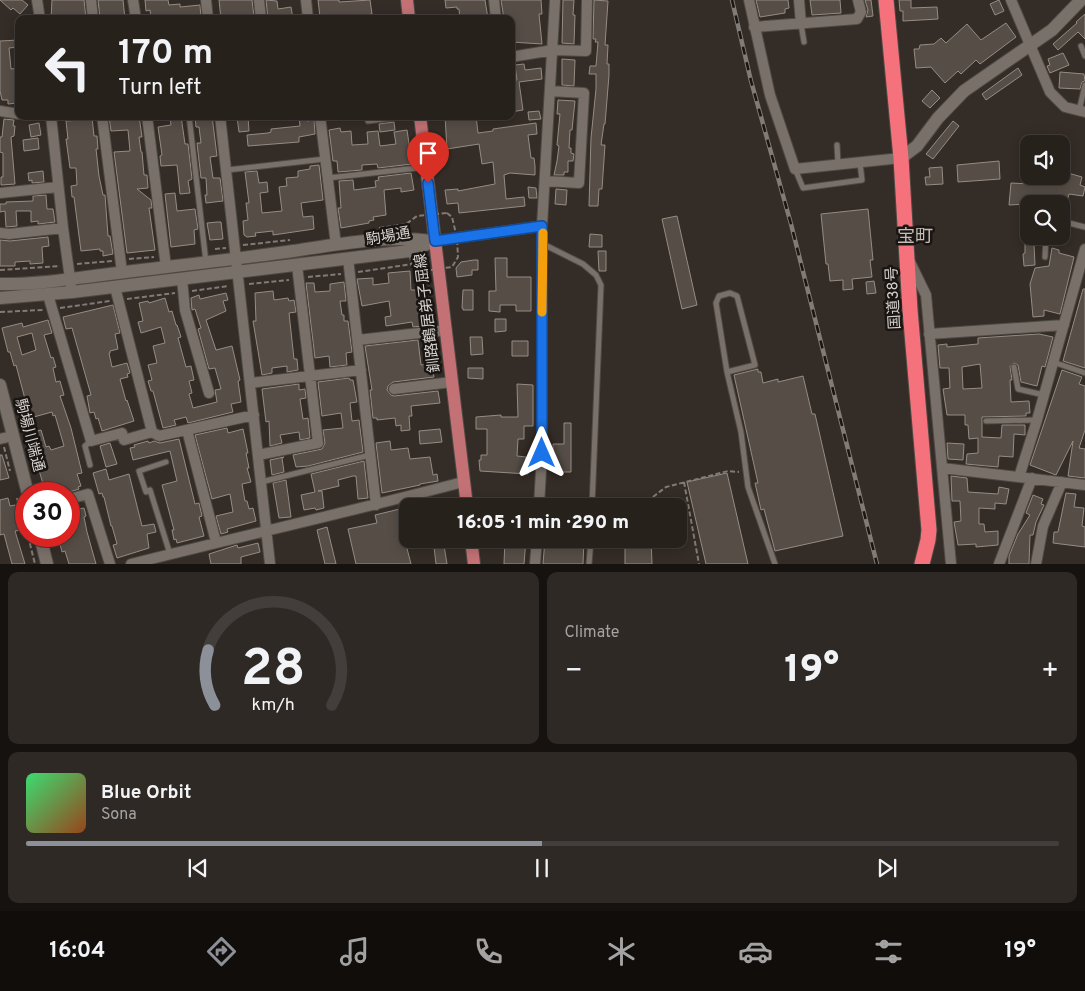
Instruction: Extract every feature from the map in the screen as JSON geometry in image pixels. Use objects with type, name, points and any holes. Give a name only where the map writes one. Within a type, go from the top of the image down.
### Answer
[{"type":"highway","name":"国道38号","points":[[886,0],[901,158],[928,540],[922,564]]},
{"type":"main road","points":[[406,15],[407,0]]},
{"type":"main road","name":"釧路鶴居弟子屈線","points":[[420,120],[466,498]]},
{"type":"main road","points":[[472,548],[474,564]]},
{"type":"street","points":[[37,0],[39,15]]},
{"type":"street","points":[[91,0],[93,15]]},
{"type":"street","points":[[133,0],[135,15]]},
{"type":"street","points":[[206,0],[208,15]]},
{"type":"street","points":[[259,0],[261,15]]},
{"type":"street","points":[[306,0],[308,15]]},
{"type":"street","points":[[494,0],[496,15]]},
{"type":"street","points":[[539,498],[542,453],[542,226],[555,0]]},
{"type":"street","points":[[515,56],[553,50],[586,51],[587,0]]},
{"type":"street","points":[[749,0],[770,95],[795,169],[901,158],[917,146],[938,118],[964,91],[1052,30],[1082,0]]},
{"type":"street","points":[[799,0],[801,24]]},
{"type":"street","points":[[754,27],[857,19],[860,12],[858,0]]},
{"type":"street","points":[[1011,0],[1050,92],[1065,107],[1082,111]]},
{"type":"street","points":[[545,181],[579,183],[584,93],[550,91]]},
{"type":"street","points":[[0,111],[15,113]]},
{"type":"street","points":[[52,120],[62,228],[72,292]]},
{"type":"street","points":[[103,120],[122,272]]},
{"type":"street","points":[[148,120],[166,267]]},
{"type":"street","points":[[221,120],[270,564]]},
{"type":"street","points":[[321,120],[336,245]]},
{"type":"street","points":[[0,193],[58,187]]},
{"type":"street","points":[[435,241],[542,226]]},
{"type":"street","points":[[0,233],[9,234],[62,228]]},
{"type":"street","name":"駒場通","points":[[0,284],[16,284],[236,259],[336,245],[408,238],[435,241]]},
{"type":"street","name":"駒場通","points":[[0,298],[72,292],[182,279],[237,279],[297,265],[410,251],[435,241]]},
{"type":"street","points":[[1019,477],[1037,420],[1085,248]]},
{"type":"street","points":[[908,257],[926,295],[951,564]]},
{"type":"street","points":[[348,258],[376,505]]},
{"type":"street","points":[[258,455],[318,443],[297,265]]},
{"type":"street","points":[[182,279],[185,310],[209,393]]},
{"type":"street","points":[[116,287],[152,432]]},
{"type":"street","points":[[48,294],[91,441],[122,434],[124,440],[152,432],[159,436],[254,415]]},
{"type":"street","points":[[929,334],[1064,325]]},
{"type":"street","points":[[358,340],[446,330]]},
{"type":"street","points":[[250,383],[361,370]]},
{"type":"street","points":[[394,389],[452,382]]},
{"type":"street","name":"駒場川端通","points":[[0,385],[25,482]]},
{"type":"street","points":[[187,430],[216,542]]},
{"type":"street","points":[[0,439],[13,436]]},
{"type":"street","points":[[942,468],[1085,485]]},
{"type":"street","points":[[998,564],[1032,478]]},
{"type":"street","points":[[131,564],[152,561],[170,554],[216,542],[376,505],[463,482]]},
{"type":"street","points":[[1036,564],[1042,526],[1062,482]]},
{"type":"street","points":[[80,496],[88,494],[110,564]]},
{"type":"street","points":[[43,547],[47,564]]},
{"type":"street","points":[[535,564],[536,548]]},
{"type":"lane","points":[[801,24],[804,42]]},
{"type":"lane","points":[[1081,46],[1085,56]]},
{"type":"lane","points":[[1082,111],[1085,85]]},
{"type":"lane","points":[[189,120],[206,262]]},
{"type":"lane","points":[[368,121],[376,120]]},
{"type":"lane","points":[[837,145],[838,165]]},
{"type":"lane","points":[[227,170],[326,159]]},
{"type":"lane","points":[[795,169],[803,188],[862,180],[860,163]]},
{"type":"lane","points":[[328,178],[426,167]]},
{"type":"lane","points":[[1070,223],[1085,227]]},
{"type":"lane","points":[[543,244],[583,264],[596,275],[601,285],[592,498]]},
{"type":"lane","points":[[1045,257],[1046,245]]},
{"type":"lane","points":[[727,372],[755,365],[737,296],[730,293],[719,296],[716,303],[727,372],[742,432],[748,487],[775,564]]},
{"type":"lane","points":[[1053,362],[1085,373]]},
{"type":"lane","points":[[1014,367],[1018,389],[1044,395]]},
{"type":"lane","points":[[986,421],[1037,420]]},
{"type":"lane","points":[[90,465],[85,446],[91,441]]},
{"type":"lane","points":[[261,482],[371,454]]},
{"type":"lane","points":[[166,462],[139,471],[146,492],[150,490],[170,554]]},
{"type":"lane","points":[[589,564],[590,548]]},
{"type":"path","points":[[0,312],[52,309],[183,292],[237,279],[298,278],[413,264]]},
{"type":"path","points":[[0,270],[67,265]]},
{"type":"path","points":[[651,498],[666,486],[728,470],[736,472],[745,471]]},
{"type":"path","points":[[684,482],[699,564]]},
{"type":"path","points":[[31,547],[35,564]]},
{"type":"building","points":[[0,0],[22,0],[28,5],[20,14],[13,8],[11,10]]},
{"type":"building","points":[[52,0],[84,0],[86,15],[51,15]]},
{"type":"building","points":[[98,0],[123,0],[125,15],[100,15]]},
{"type":"building","points":[[145,0],[168,0],[169,5],[180,4],[180,7],[200,5],[201,15],[151,15],[150,10],[146,11]]},
{"type":"building","points":[[219,0],[252,0],[254,15],[221,15]]},
{"type":"building","points":[[266,0],[277,1],[278,9],[291,7],[292,15],[268,15]]},
{"type":"building","points":[[318,0],[339,0],[339,2],[370,0],[372,14],[320,15]]},
{"type":"building","points":[[445,0],[485,0],[487,15],[460,15],[457,7],[446,8]]},
{"type":"building","points":[[501,0],[541,0],[542,14],[539,14],[542,44],[515,42],[515,15],[503,15]]},
{"type":"building","points":[[563,0],[574,0],[574,44],[562,43]]},
{"type":"building","points":[[594,0],[608,1],[605,45],[608,45],[607,64],[609,64],[609,75],[605,124],[601,145],[605,145],[602,189],[599,189],[598,206],[589,206],[591,138],[596,74],[589,74],[590,66],[596,66],[598,42],[595,42],[596,39],[593,39]]},
{"type":"building","points":[[756,0],[788,0],[789,8],[785,9],[785,13],[760,17]]},
{"type":"building","points":[[810,0],[840,0],[841,13],[812,15]]},
{"type":"building","points":[[865,0],[871,0],[873,16],[866,17],[868,10]]},
{"type":"building","points":[[899,0],[911,0],[911,8],[937,7],[938,19],[903,21],[903,11],[900,11]]},
{"type":"building","points":[[999,0],[1004,11],[995,15],[990,4]]},
{"type":"building","points":[[1085,14],[1085,39],[1078,32],[1058,50],[1053,44]]},
{"type":"building","points":[[1006,23],[1016,37],[980,64],[976,60],[961,74],[958,71],[945,83],[931,67],[916,68],[914,49],[919,49],[920,45],[934,44],[941,38],[946,43],[967,24],[981,40]]},
{"type":"building","points":[[15,40],[15,47],[9,48],[11,69],[15,68],[15,103],[8,104],[8,100],[2,100],[0,91],[0,41]]},
{"type":"building","points":[[1063,53],[1069,65],[1050,73],[1047,66],[1050,65],[1048,59]]},
{"type":"building","points":[[562,59],[575,60],[574,86],[562,85]]},
{"type":"building","points":[[524,64],[525,70],[541,68],[542,79],[519,82],[523,110],[515,111],[515,80],[517,80],[515,65]]},
{"type":"building","points":[[1018,68],[1022,75],[986,100],[982,94]]},
{"type":"building","points":[[1060,72],[1084,74],[1085,81],[1082,82],[1080,89],[1059,88]]},
{"type":"building","points":[[932,90],[940,98],[930,108],[922,101]]},
{"type":"building","points":[[558,100],[575,101],[569,148],[571,148],[571,153],[574,154],[573,161],[568,161],[568,172],[564,172],[564,175],[554,175],[559,146],[557,145],[560,114],[557,114]]},
{"type":"building","points":[[539,111],[541,119],[529,120],[528,112]]},
{"type":"building","points":[[4,119],[14,120],[14,136],[11,137],[15,184],[1,185],[3,153],[0,152],[0,137],[2,137]]},
{"type":"building","points":[[92,120],[94,136],[97,136],[98,149],[96,149],[99,176],[103,195],[105,195],[108,236],[110,236],[113,254],[103,256],[103,251],[100,251],[100,249],[81,251],[71,186],[77,185],[76,168],[70,168],[66,139],[68,139],[66,121]]},
{"type":"building","points":[[110,120],[140,120],[142,137],[139,137],[144,175],[147,175],[148,188],[137,189],[151,200],[152,208],[149,208],[155,250],[127,253],[114,152],[130,151],[128,130],[111,131]]},
{"type":"building","points":[[170,120],[182,120],[185,144],[188,144],[192,179],[188,181],[190,193],[180,194],[177,165],[161,166],[160,156],[162,155],[158,127],[171,125]]},
{"type":"building","points":[[195,120],[212,120],[217,156],[210,157],[213,178],[220,178],[223,201],[206,203],[206,178],[201,178],[197,143],[201,143],[199,127],[196,127]]},
{"type":"building","points":[[237,120],[248,120],[249,131],[239,132]]},
{"type":"building","points":[[299,120],[314,120],[315,134],[299,137],[299,142],[248,146],[247,135],[268,133],[271,132],[271,129],[300,126]]},
{"type":"building","points":[[445,120],[476,120],[478,133],[536,123],[537,134],[528,135],[531,158],[534,158],[535,175],[510,173],[504,175],[506,199],[524,197],[525,206],[459,213],[458,203],[447,204],[445,190],[458,189],[458,191],[495,184],[493,162],[482,164],[479,144],[447,149]]},
{"type":"building","points":[[953,121],[959,126],[933,159],[926,154]]},
{"type":"building","points":[[394,122],[395,130],[380,132],[379,124]]},
{"type":"building","points":[[39,123],[41,135],[31,137],[29,125]]},
{"type":"building","points":[[340,128],[341,132],[351,131],[352,145],[368,144],[367,132],[378,131],[380,146],[396,144],[394,132],[407,130],[412,164],[378,168],[377,164],[362,165],[362,170],[338,172],[337,161],[333,161],[329,130]]},
{"type":"building","points":[[38,138],[39,149],[24,151],[23,140]]},
{"type":"building","points":[[999,161],[1000,179],[958,182],[957,165]]},
{"type":"building","points":[[319,165],[323,200],[301,203],[303,217],[313,216],[314,229],[273,235],[273,231],[255,233],[256,236],[247,237],[244,235],[243,221],[248,220],[246,203],[249,203],[245,172],[257,171],[259,183],[267,182],[268,192],[260,193],[262,213],[282,211],[279,187],[287,186],[286,178],[298,177],[298,171],[310,169],[310,166]]},
{"type":"building","points":[[942,167],[943,184],[926,185],[925,177],[930,177],[929,168]]},
{"type":"building","points":[[43,171],[44,182],[32,183],[32,180],[29,181],[28,173]]},
{"type":"building","points":[[411,173],[414,190],[401,192],[401,188],[384,190],[386,215],[373,217],[374,220],[369,221],[369,223],[341,228],[338,208],[341,208],[339,181],[353,180],[354,190],[376,187],[375,181],[379,180],[378,177]]},
{"type":"building","points":[[1070,174],[1082,177],[1080,185],[1085,187],[1083,196],[1069,194],[1020,195],[1020,204],[1009,205],[1011,183],[1020,185],[1070,185]]},
{"type":"building","points":[[528,187],[536,188],[537,198],[529,198]]},
{"type":"building","points":[[556,189],[567,190],[566,205],[555,204]]},
{"type":"building","points":[[175,193],[177,211],[195,209],[198,229],[194,230],[195,244],[171,247],[165,194]]},
{"type":"building","points":[[46,195],[47,209],[53,209],[55,222],[38,224],[38,221],[31,222],[31,211],[16,211],[17,226],[6,227],[5,211],[0,212],[0,204],[33,201],[33,196]]},
{"type":"building","points":[[868,209],[873,260],[870,260],[872,277],[852,279],[853,289],[843,290],[843,280],[830,281],[828,264],[826,264],[821,214]]},
{"type":"building","points":[[677,216],[697,305],[682,309],[662,219]]},
{"type":"building","points":[[221,222],[223,239],[210,240],[207,223]]},
{"type":"building","points":[[590,234],[602,235],[602,247],[589,247]]},
{"type":"building","points":[[48,237],[49,246],[42,247],[43,263],[30,264],[30,261],[15,262],[15,266],[0,266],[0,240],[10,241]]},
{"type":"building","points":[[1025,245],[1034,245],[1035,265],[1024,266],[1023,254],[1025,253]]},
{"type":"building","points":[[1052,248],[1059,250],[1059,253],[1074,257],[1060,314],[1044,310],[1044,316],[1033,317],[1030,284],[1035,268],[1049,266]]},
{"type":"building","points":[[598,251],[606,251],[606,271],[599,271]]},
{"type":"building","points":[[495,258],[507,258],[507,277],[531,277],[531,311],[516,311],[516,305],[500,305],[500,312],[489,311],[489,291],[496,291]]},
{"type":"building","points":[[478,260],[478,270],[472,270],[472,275],[457,277],[456,268],[461,262]]},
{"type":"building","points":[[410,271],[411,290],[420,290],[422,326],[413,327],[412,322],[386,326],[385,317],[391,316],[389,301],[362,306],[357,279],[373,278],[373,285],[389,283],[388,273]]},
{"type":"building","points":[[874,281],[876,293],[867,294],[866,282]]},
{"type":"building","points":[[344,282],[346,301],[340,301],[344,321],[348,321],[352,352],[346,353],[347,365],[330,367],[329,356],[315,358],[306,283],[314,283],[315,292],[330,291],[330,284]]},
{"type":"building","points":[[1083,289],[1085,289],[1085,368],[1063,361]]},
{"type":"building","points":[[463,290],[473,290],[473,310],[463,310],[462,308]]},
{"type":"building","points":[[273,291],[274,300],[288,298],[289,301],[294,300],[296,312],[289,313],[294,359],[297,359],[298,370],[287,372],[287,366],[272,368],[272,373],[262,375],[253,321],[256,321],[255,293]]},
{"type":"building","points":[[226,293],[228,300],[223,301],[226,311],[206,320],[216,350],[232,346],[240,380],[238,381],[241,402],[231,404],[233,412],[188,423],[186,417],[174,420],[176,425],[163,428],[153,391],[151,391],[148,381],[152,380],[148,365],[157,363],[153,346],[165,343],[161,327],[141,333],[138,322],[143,321],[139,303],[148,301],[149,303],[165,298],[169,312],[172,311],[181,337],[178,338],[186,367],[191,366],[194,380],[189,381],[192,393],[189,394],[193,408],[217,402],[215,390],[221,389],[215,368],[209,369],[198,329],[201,328],[195,309],[192,310],[191,298],[199,295],[200,299]]},
{"type":"building","points":[[113,305],[120,333],[115,334],[118,349],[109,353],[112,367],[127,363],[130,373],[127,374],[128,377],[120,379],[134,421],[102,431],[94,412],[90,413],[87,396],[91,395],[72,328],[66,329],[63,317]]},
{"type":"building","points":[[495,319],[506,319],[506,331],[495,332]]},
{"type":"building","points":[[48,320],[52,333],[44,335],[51,358],[53,357],[56,367],[53,368],[56,382],[60,381],[64,395],[60,396],[71,428],[82,473],[77,474],[80,482],[42,482],[33,450],[37,449],[32,432],[41,430],[46,447],[49,446],[51,450],[64,446],[55,415],[53,416],[52,412],[30,418],[16,365],[14,366],[10,352],[8,352],[2,328],[22,323],[23,327]],"holes":[[[32,333],[36,350],[22,355],[17,337]]]},
{"type":"building","points":[[1039,334],[1053,337],[1045,367],[1042,366],[1037,386],[1021,382],[1018,365],[1014,363],[1010,366],[1012,380],[1010,380],[1011,402],[1029,401],[1030,413],[1026,413],[1026,416],[982,417],[982,437],[1001,438],[1002,425],[1025,425],[1025,435],[1014,434],[1013,457],[999,456],[998,467],[966,464],[967,454],[978,453],[978,438],[969,439],[968,425],[965,425],[965,415],[947,415],[943,389],[950,388],[949,368],[940,368],[938,345],[947,344],[947,347],[978,344],[978,338]],"holes":[[[980,364],[982,388],[963,389],[962,367]]]},
{"type":"building","points":[[470,337],[482,337],[483,354],[471,355]]},
{"type":"building","points":[[418,340],[421,365],[432,364],[434,377],[393,382],[388,386],[387,390],[394,396],[438,391],[440,403],[411,406],[412,416],[409,416],[410,430],[401,431],[401,425],[396,426],[395,418],[377,420],[377,418],[373,418],[370,390],[372,390],[365,346]]},
{"type":"building","points":[[512,341],[528,341],[528,356],[512,356]]},
{"type":"building","points":[[468,368],[483,368],[483,379],[468,378]]},
{"type":"building","points":[[758,369],[758,372],[761,372],[763,383],[778,379],[778,382],[803,376],[812,414],[815,414],[843,536],[775,551],[764,509],[761,510],[755,483],[758,483],[734,375]]},
{"type":"building","points":[[1062,370],[1082,377],[1079,384],[1085,386],[1085,430],[1079,448],[1085,449],[1085,478],[1068,476],[1073,441],[1056,475],[1030,465]]},
{"type":"building","points":[[349,378],[353,380],[357,402],[350,403],[352,421],[359,420],[363,452],[308,466],[296,467],[293,455],[322,449],[325,443],[323,430],[343,428],[341,413],[322,416],[318,382]]},
{"type":"building","points":[[299,384],[299,390],[305,389],[306,398],[300,399],[303,419],[308,418],[310,438],[300,440],[299,432],[280,435],[282,443],[270,446],[269,421],[266,422],[262,389]]},
{"type":"building","points":[[517,384],[533,385],[533,426],[524,426],[524,439],[518,439],[517,456],[526,457],[526,463],[529,463],[528,474],[480,471],[479,460],[481,460],[481,455],[487,455],[487,429],[476,429],[476,417],[501,415],[501,417],[518,417]]},
{"type":"building","points":[[564,423],[571,423],[571,472],[553,472],[553,444],[564,444]]},
{"type":"building","points":[[227,428],[228,433],[243,429],[248,453],[246,453],[249,468],[247,468],[251,482],[242,484],[245,501],[247,501],[249,509],[253,508],[256,521],[227,529],[228,532],[221,534],[216,516],[233,512],[230,494],[212,499],[195,435]]},
{"type":"building","points":[[440,429],[442,442],[420,444],[419,431]]},
{"type":"building","points":[[179,439],[195,504],[199,503],[202,516],[199,517],[204,536],[177,543],[176,539],[174,540],[172,530],[174,530],[162,485],[177,481],[170,451],[133,460],[130,448],[148,441],[149,443],[154,441],[160,443]]},
{"type":"building","points":[[390,441],[391,450],[408,448],[410,459],[430,457],[433,475],[437,474],[438,481],[382,493],[376,443]]},
{"type":"building","points":[[110,443],[117,464],[106,467],[100,446]]},
{"type":"building","points":[[947,443],[964,444],[963,460],[948,459]]},
{"type":"building","points":[[0,455],[2,455],[9,478],[0,480]]},
{"type":"building","points":[[284,457],[282,458],[284,472],[272,475],[270,460]]},
{"type":"building","points":[[364,461],[368,498],[358,499],[356,476],[353,476],[338,480],[339,486],[318,491],[322,491],[324,508],[304,510],[301,495],[315,492],[311,474]]},
{"type":"building","points":[[106,469],[109,480],[129,474],[142,526],[154,524],[156,532],[147,534],[149,548],[117,558],[113,545],[117,544],[104,497],[102,493],[99,494],[93,473]]},
{"type":"building","points":[[727,473],[748,564],[706,564],[687,482]]},
{"type":"building","points":[[951,476],[967,478],[968,492],[998,494],[999,487],[1009,489],[1006,504],[995,503],[995,509],[979,508],[979,524],[984,524],[985,532],[998,531],[998,545],[976,547],[976,544],[958,545],[954,522],[961,521],[960,501],[952,501]]},
{"type":"building","points":[[286,480],[291,517],[279,518],[273,483]]},
{"type":"building","points":[[1066,493],[1076,494],[1074,507],[1084,508],[1082,526],[1085,527],[1085,547],[1053,543],[1054,532],[1058,532]]},
{"type":"building","points":[[1033,495],[1043,499],[1041,504],[1044,505],[1036,522],[1033,535],[1030,535],[1029,564],[1009,564],[1009,556],[1018,534],[1030,515],[1026,513]]},
{"type":"building","points":[[8,498],[10,506],[15,505],[15,547],[20,547],[25,564],[12,564],[4,534],[0,535],[0,500]]},
{"type":"building","points":[[84,508],[87,532],[96,564],[69,564],[65,551],[62,552],[61,547],[80,547],[80,509]]},
{"type":"building","points":[[399,509],[399,548],[407,548],[411,564],[356,564],[348,529],[377,523],[375,515]]},
{"type":"building","points":[[327,527],[336,564],[325,564],[317,530]]},
{"type":"building","points":[[258,543],[260,552],[241,557],[241,564],[211,564],[209,554],[237,545],[238,548]]},
{"type":"building","points":[[434,548],[444,548],[447,564],[436,564]]},
{"type":"building","points":[[505,548],[525,548],[524,564],[504,564]]},
{"type":"building","points":[[544,548],[584,548],[583,564],[543,564]]},
{"type":"building","points":[[625,548],[651,548],[652,564],[625,564]]},
{"type":"railway","points":[[732,0],[751,81],[791,224],[877,564]]},
{"type":"slow traffic","points":[[542,312],[543,233]]},
{"type":"district","name":"宝町","points":[[915,236]]},
{"type":"route","points":[[428,183],[435,241],[542,226],[542,453]]}]
